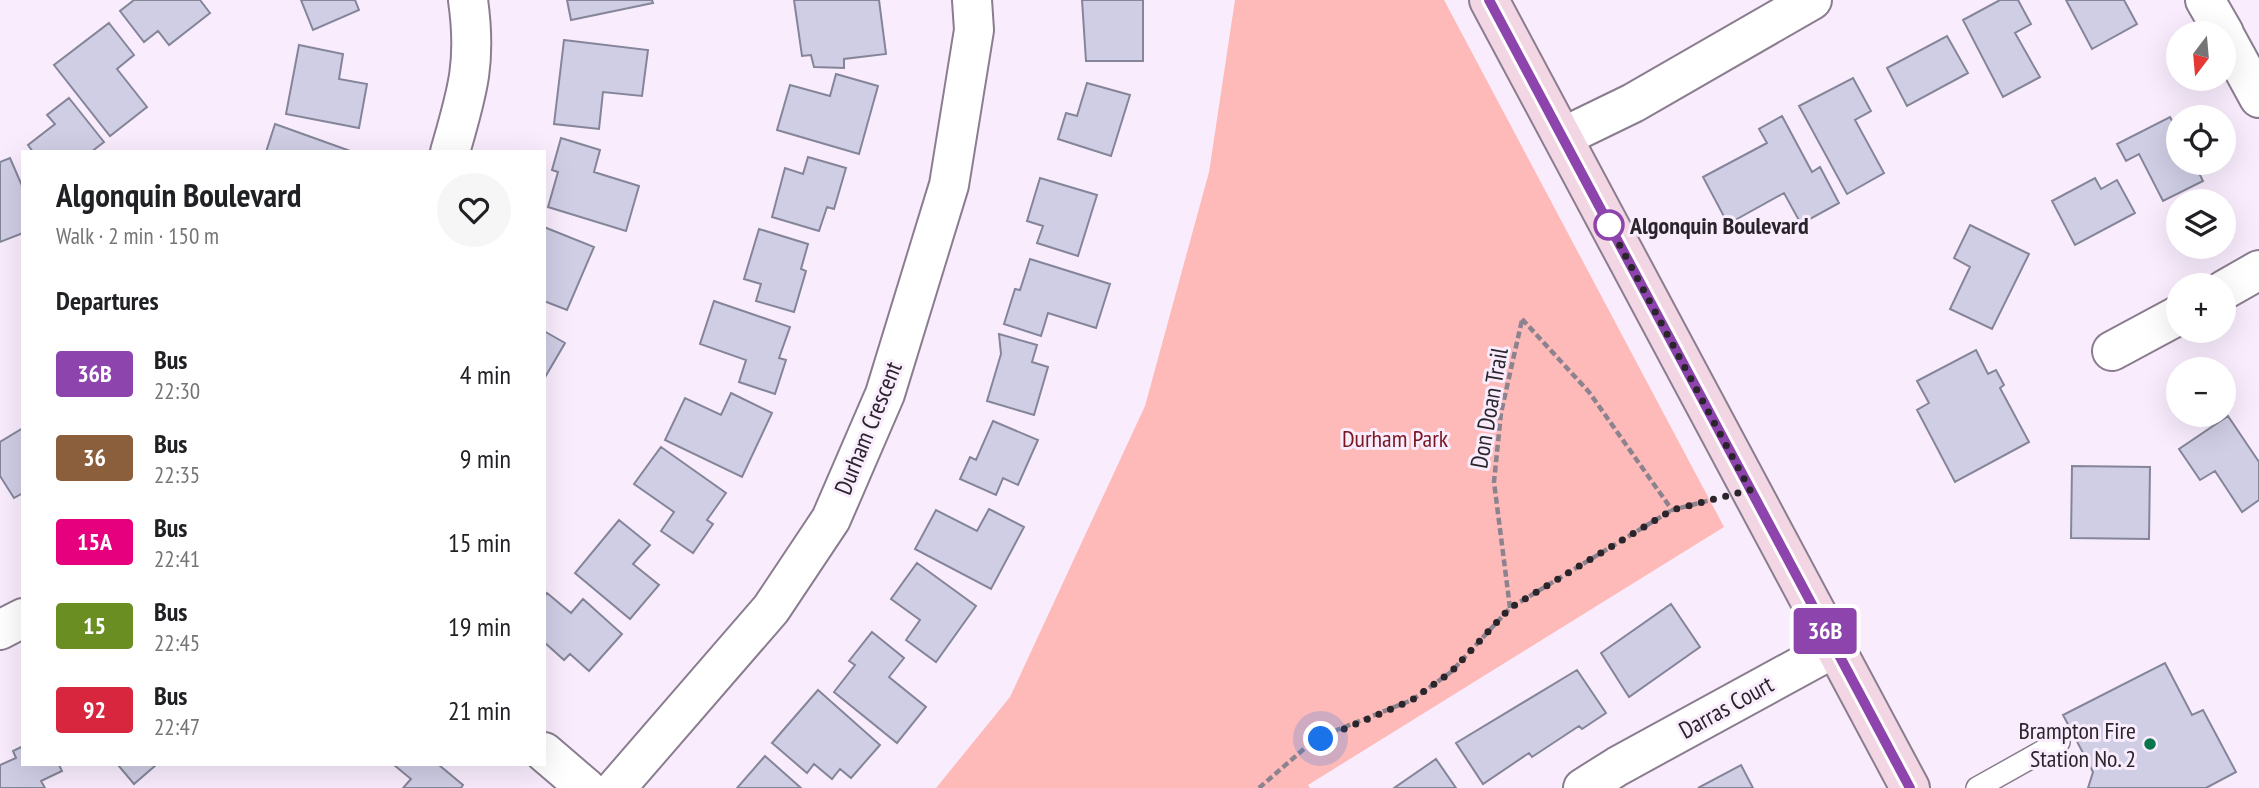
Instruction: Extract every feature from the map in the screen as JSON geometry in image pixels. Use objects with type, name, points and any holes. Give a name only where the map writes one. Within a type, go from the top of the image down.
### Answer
[{"type":"main road","points":[[1489,0],[1910,788]]},
{"type":"street","points":[[451,150],[471,81],[473,33],[468,0]]},
{"type":"street","name":"Durham Crescent","points":[[616,788],[771,610],[831,519],[886,394],[949,185],[974,30],[972,0]]},
{"type":"street","points":[[1563,137],[1633,103],[1812,0]]},
{"type":"street","points":[[2206,0],[2217,21]]},
{"type":"street","points":[[2236,56],[2259,98]]},
{"type":"street","points":[[2236,283],[2259,271]]},
{"type":"street","points":[[2112,351],[2166,322]]},
{"type":"street","points":[[0,630],[21,619]]},
{"type":"street","name":"Darras Court","points":[[1583,788],[1624,777],[1834,648]]},
{"type":"street","points":[[546,754],[586,788]]},
{"type":"lane","points":[[1977,788],[2059,741]]},
{"type":"path","name":"Don Doan Trail","points":[[1510,608],[1494,482],[1501,413],[1522,319],[1589,392],[1672,510]]},
{"type":"path","points":[[1259,788],[1305,748],[1337,730],[1412,700],[1451,672],[1510,608],[1672,510],[1750,490]]},
{"type":"green space","name":"Durham Park","points":[[1235,0],[1444,0],[1724,527],[1308,785],[1310,788],[936,788],[1010,697],[1145,406],[1209,172]]},
{"type":"building","points":[[134,0],[200,0],[210,13],[169,45],[158,31],[144,42],[120,11]]},
{"type":"building","points":[[301,0],[355,0],[359,10],[313,30]]},
{"type":"building","points":[[567,0],[652,0],[653,3],[571,20]]},
{"type":"building","points":[[794,0],[879,0],[886,54],[844,59],[844,68],[814,67],[811,55],[802,56]]},
{"type":"building","points":[[1082,0],[1143,0],[1143,61],[1086,61]]},
{"type":"building","points":[[2000,0],[2018,0],[2031,24],[2015,33],[2040,77],[2003,97],[1963,20]]},
{"type":"building","points":[[2066,0],[2124,0],[2137,24],[2092,49]]},
{"type":"building","points":[[109,23],[134,55],[117,69],[147,107],[110,136],[54,65]]},
{"type":"building","points":[[1947,36],[1968,73],[1907,106],[1887,68]]},
{"type":"building","points":[[564,40],[648,50],[642,96],[603,92],[599,129],[554,124]]},
{"type":"building","points":[[299,45],[343,54],[339,79],[367,84],[359,128],[286,114]]},
{"type":"building","points":[[836,74],[878,86],[859,154],[777,130],[790,85],[830,96]]},
{"type":"building","points":[[1853,78],[1871,111],[1855,120],[1884,173],[1847,194],[1799,106]]},
{"type":"building","points":[[1087,83],[1130,95],[1111,156],[1058,139],[1066,113],[1077,116]]},
{"type":"building","points":[[69,98],[104,142],[94,150],[32,150],[28,145],[55,124],[47,115]]},
{"type":"building","points":[[1782,116],[1812,172],[1820,167],[1839,203],[1801,224],[1784,193],[1728,224],[1703,177],[1767,143],[1759,129]]},
{"type":"building","points":[[2166,119],[2166,175],[2200,175],[2203,181],[2187,189],[2166,189],[2166,200],[2163,201],[2139,154],[2126,161],[2117,144]]},
{"type":"building","points":[[275,124],[347,150],[267,150]]},
{"type":"building","points":[[561,138],[600,150],[594,172],[639,186],[626,231],[548,207],[558,172],[552,170]]},
{"type":"building","points":[[808,157],[846,168],[834,209],[827,207],[819,231],[772,217],[785,168],[803,174]]},
{"type":"building","points":[[10,158],[21,183],[21,234],[0,242],[0,162]]},
{"type":"building","points":[[1040,178],[1097,195],[1078,256],[1037,243],[1043,226],[1027,221]]},
{"type":"building","points":[[2095,178],[2101,189],[2117,180],[2135,213],[2075,245],[2052,201]]},
{"type":"building","points":[[1970,225],[2029,254],[1992,329],[1950,309],[1970,267],[1954,258]]},
{"type":"building","points":[[546,228],[594,247],[567,310],[546,302]]},
{"type":"building","points":[[759,229],[808,244],[801,269],[806,271],[794,312],[756,301],[761,284],[744,279]]},
{"type":"building","points":[[1030,259],[1110,284],[1096,328],[1048,313],[1041,336],[1004,324],[1015,289],[1020,290]]},
{"type":"building","points":[[714,301],[790,327],[779,358],[786,360],[775,394],[739,382],[746,360],[700,344]]},
{"type":"building","points":[[546,332],[565,343],[546,376]]},
{"type":"building","points":[[999,334],[1037,345],[1032,362],[1048,367],[1034,415],[987,401],[1001,354]]},
{"type":"building","points":[[1976,350],[1988,374],[1996,370],[2004,385],[2000,388],[2029,442],[1955,482],[1917,410],[1929,403],[1917,381]]},
{"type":"building","points":[[731,393],[772,413],[742,477],[665,440],[685,398],[721,415]]},
{"type":"building","points":[[993,421],[1038,440],[1018,485],[1003,478],[996,495],[960,479],[970,457],[976,460]]},
{"type":"building","points":[[2212,427],[2235,427],[2259,462],[2259,500],[2242,512],[2215,471],[2200,480],[2179,449]]},
{"type":"building","points":[[21,429],[21,494],[14,498],[0,476],[0,442]]},
{"type":"building","points":[[661,447],[726,493],[707,520],[713,524],[693,553],[661,531],[674,512],[634,484]]},
{"type":"building","points":[[2072,466],[2150,467],[2149,539],[2071,538]]},
{"type":"building","points":[[989,509],[1024,527],[991,589],[915,549],[936,510],[977,531]]},
{"type":"building","points":[[619,520],[650,545],[633,564],[659,585],[630,619],[575,573]]},
{"type":"building","points":[[917,563],[976,606],[936,662],[906,640],[920,620],[891,599]]},
{"type":"building","points":[[546,594],[571,613],[583,599],[622,634],[589,671],[570,654],[564,660],[546,644]]},
{"type":"building","points":[[1671,604],[1700,647],[1629,697],[1601,653]]},
{"type":"building","points":[[872,632],[904,658],[889,677],[926,707],[897,743],[834,692],[855,665],[849,661]]},
{"type":"building","name":"Brampton Fire Station No. 2","points":[[2165,663],[2192,715],[2203,710],[2236,772],[2206,788],[2088,788],[2093,772],[2063,715]]},
{"type":"building","points":[[1577,670],[1606,713],[1582,729],[1579,726],[1532,757],[1529,753],[1483,784],[1456,743]]},
{"type":"building","points":[[818,690],[880,745],[851,778],[840,769],[832,779],[814,764],[807,773],[772,743]]},
{"type":"building","points":[[21,747],[21,766],[60,766],[62,771],[41,781],[45,788],[0,788],[0,765],[16,758],[13,751]]},
{"type":"building","points":[[765,756],[801,788],[737,788]]},
{"type":"building","points":[[1436,759],[1456,788],[1394,788]]},
{"type":"building","points":[[1741,765],[1753,788],[1698,788]]},
{"type":"building","points":[[119,766],[155,766],[134,784]]},
{"type":"building","points":[[395,766],[440,766],[463,785],[461,788],[403,788],[411,779]]},
{"type":"bus line","name":"36B","points":[[1489,0],[1910,788]]},
{"type":"place","name":"Algonquin Boulevard","points":[[1609,225]]},
{"type":"place","name":"Brampton Fire Station No. 2","points":[[2150,744]]},
{"type":"route","points":[[1321,739],[1412,700],[1451,672],[1510,608],[1672,510],[1750,490],[1609,225]]}]
